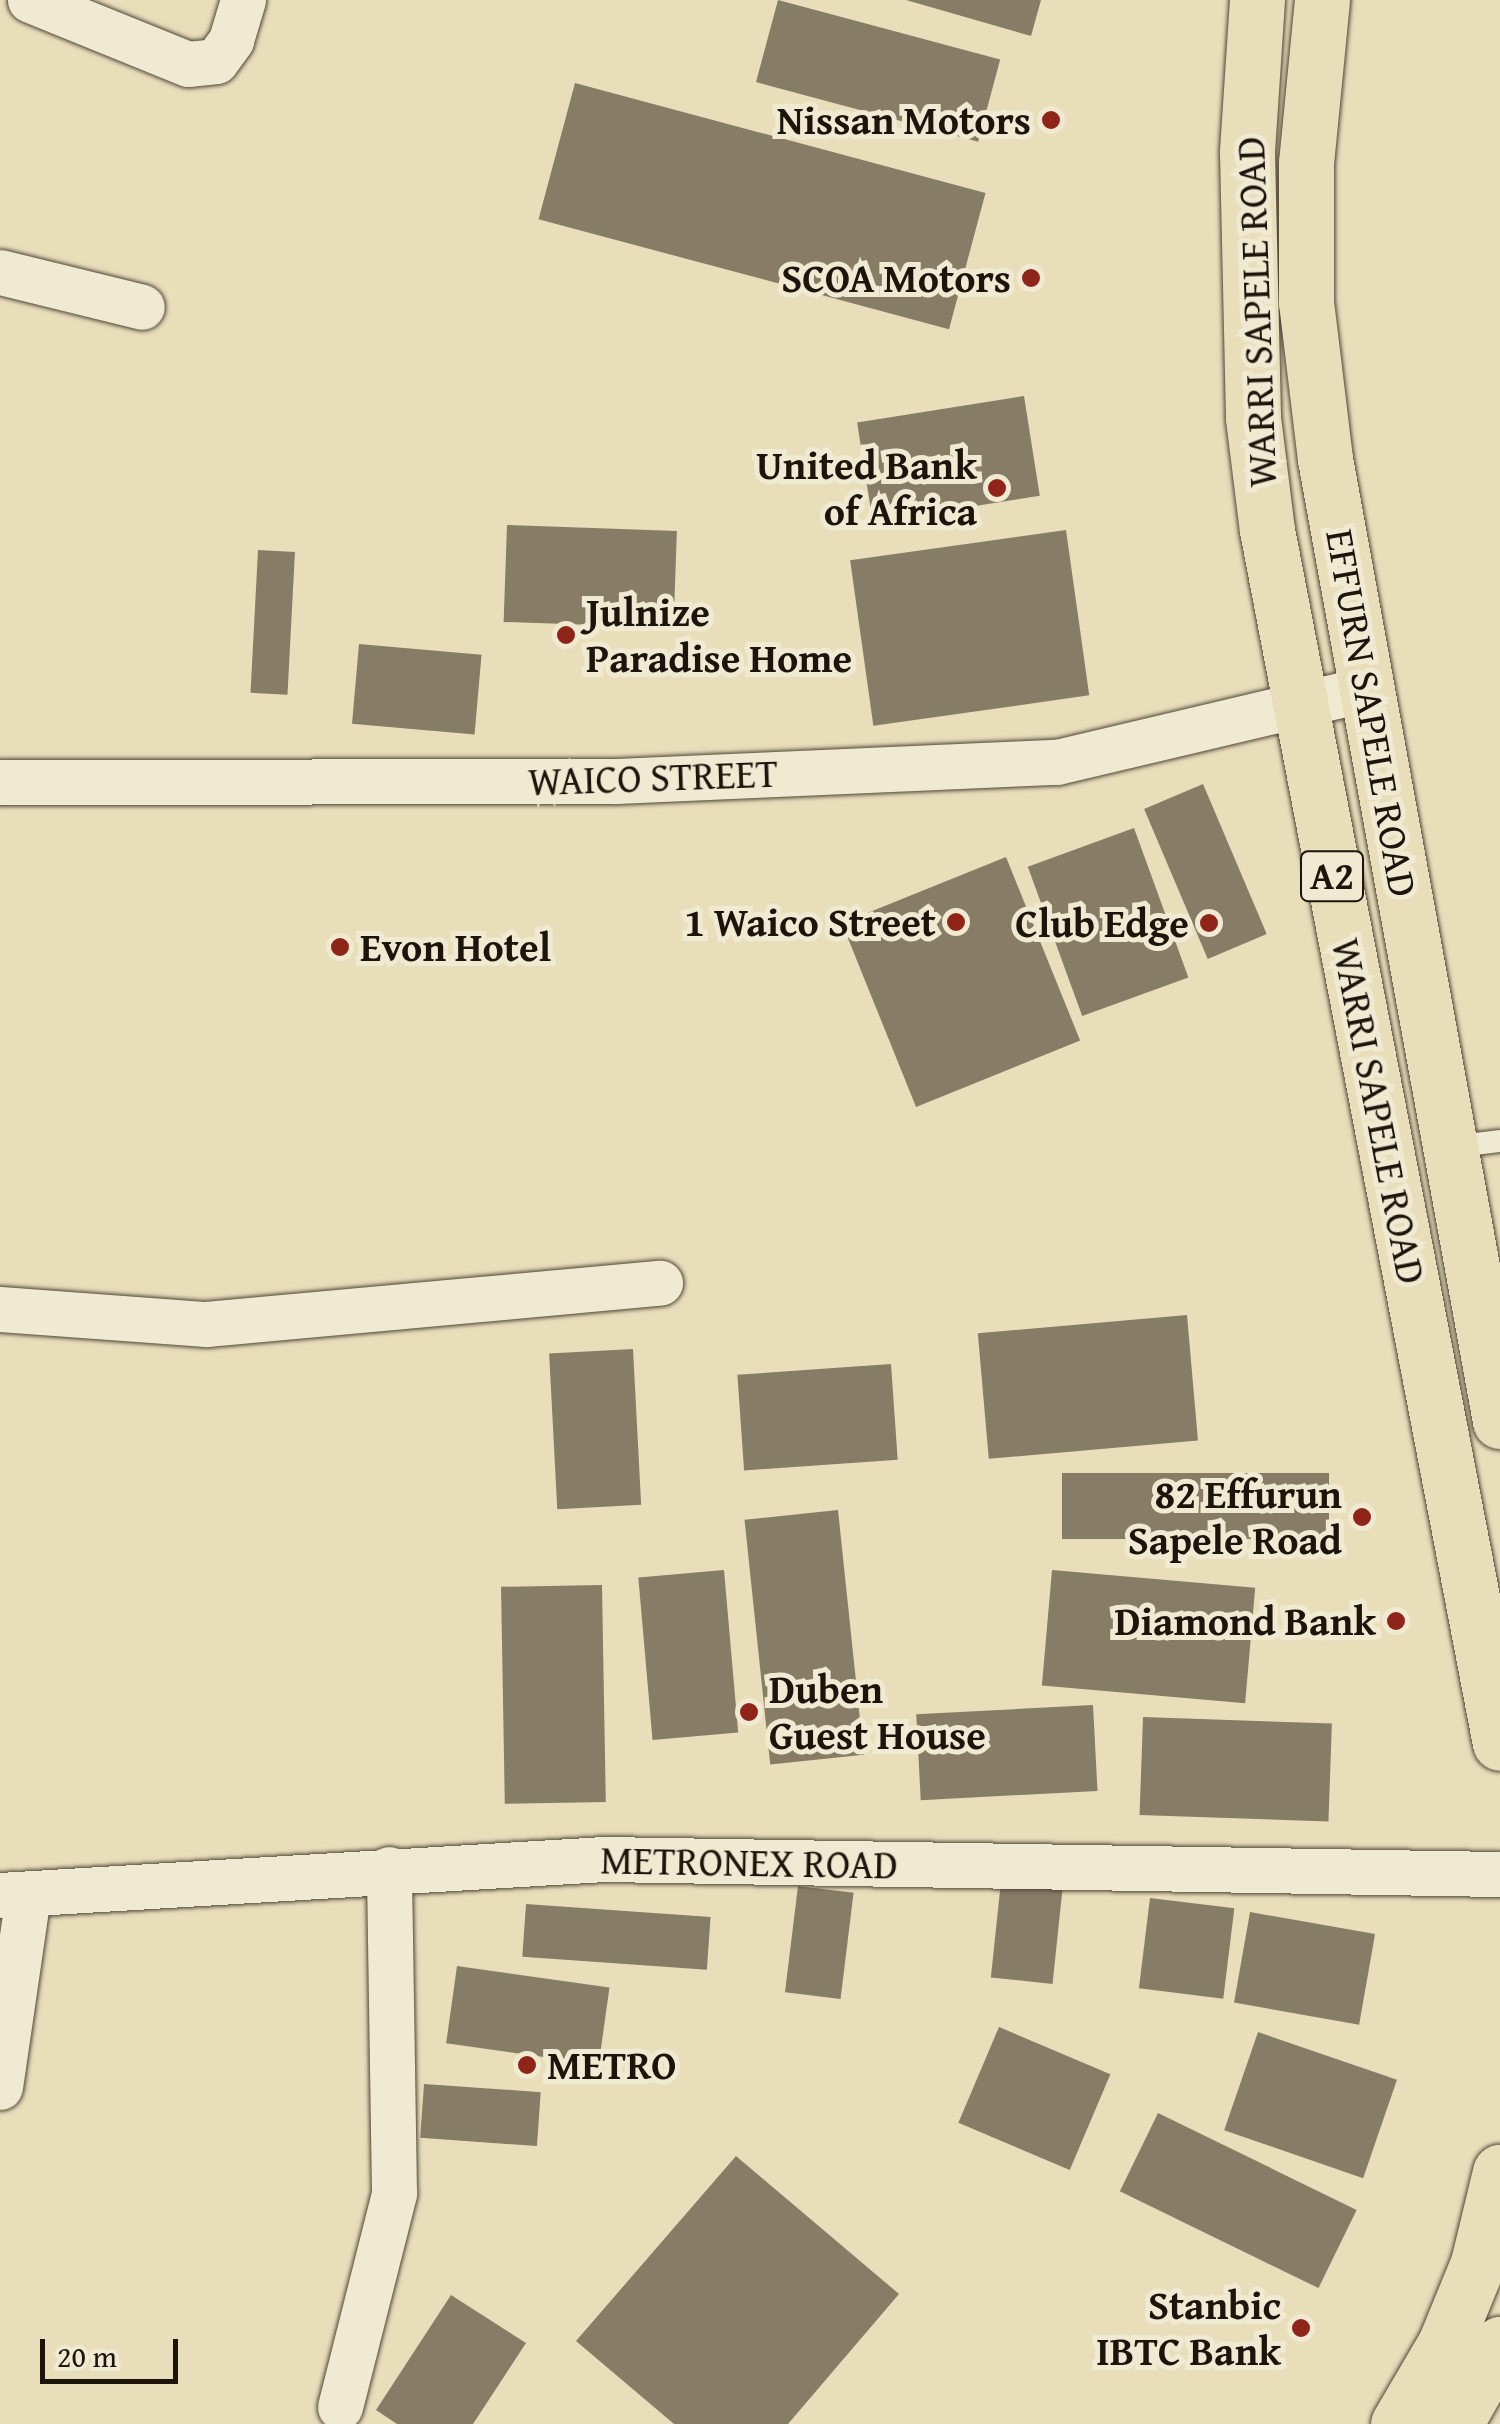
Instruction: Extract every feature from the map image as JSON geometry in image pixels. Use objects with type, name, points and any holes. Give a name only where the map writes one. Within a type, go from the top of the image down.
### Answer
[{"type":"highway","name":"WARRI SAPELE ROAD","points":[[1256,0],[1247,152],[1252,418],[1300,707],[1500,1743]]},
{"type":"highway","name":"EFFURN SAPELE ROAD","points":[[1322,0],[1306,163],[1306,302],[1325,459],[1367,688],[1475,1144],[1500,1421]]},
{"type":"highway","points":[[1398,2424],[1445,2344],[1478,2263],[1500,2172]]},
{"type":"highway","points":[[1455,2424],[1500,2344]]},
{"type":"street","points":[[30,0],[188,64],[216,61],[232,40],[243,0]]},
{"type":"street","points":[[0,272],[142,307]]},
{"type":"street","name":"WAICO STREET","points":[[0,782],[616,781],[1057,762],[1367,688]]},
{"type":"street","points":[[0,1309],[206,1324],[660,1284]]},
{"type":"street","name":"METRONEX ROAD","points":[[14,1894],[604,1859],[1500,1874]]},
{"type":"street","points":[[340,2407],[394,2192],[389,1869]]},
{"type":"street","points":[[0,2087],[14,1894]]},
{"type":"building","points":[[778,0],[1000,60],[978,142],[756,82]]},
{"type":"building","points":[[906,0],[1041,0],[1031,36]]},
{"type":"building","points":[[575,83],[986,193],[949,329],[539,219]]},
{"type":"building","points":[[1024,396],[1040,496],[873,522],[857,422]]},
{"type":"building","points":[[507,525],[677,531],[674,628],[504,622]]},
{"type":"building","points":[[1066,530],[1089,695],[873,726],[850,560]]},
{"type":"building","points":[[258,550],[295,552],[287,695],[251,693]]},
{"type":"building","points":[[359,644],[482,655],[475,734],[352,724]]},
{"type":"building","points":[[1203,784],[1267,934],[1208,959],[1144,809]]},
{"type":"building","points":[[1134,828],[1188,977],[1082,1016],[1028,867]]},
{"type":"building","points":[[1006,857],[1080,1041],[916,1107],[842,923]]},
{"type":"building","points":[[1187,1315],[1198,1441],[989,1459],[978,1333]]},
{"type":"building","points":[[633,1349],[641,1505],[557,1509],[549,1353]]},
{"type":"building","points":[[891,1364],[898,1460],[744,1471],[737,1375]]},
{"type":"building","points":[[1062,1473],[1329,1473],[1329,1539],[1062,1539]]},
{"type":"building","points":[[838,1510],[864,1755],[770,1764],[745,1520]]},
{"type":"building","points":[[724,1570],[738,1732],[653,1740],[638,1577]]},
{"type":"building","points":[[1052,1570],[1255,1588],[1245,1703],[1042,1686]]},
{"type":"building","points":[[602,1585],[606,1802],[505,1804],[501,1587]]},
{"type":"building","points":[[1093,1705],[1098,1791],[921,1800],[916,1714]]},
{"type":"building","points":[[1143,1717],[1332,1724],[1328,1822],[1140,1815]]},
{"type":"building","points":[[1001,1881],[1063,1887],[1053,1984],[991,1977]]},
{"type":"building","points":[[798,1886],[854,1893],[841,1999],[785,1992]]},
{"type":"building","points":[[1150,1898],[1234,1908],[1223,1999],[1139,1988]]},
{"type":"building","points":[[526,1904],[711,1917],[707,1970],[522,1957]]},
{"type":"building","points":[[1250,1912],[1375,1934],[1359,2025],[1234,2003]]},
{"type":"building","points":[[457,1966],[610,1987],[599,2065],[446,2043]]},
{"type":"building","points":[[999,2027],[1110,2074],[1070,2170],[958,2123]]},
{"type":"building","points":[[1258,2032],[1397,2080],[1363,2178],[1224,2130]]},
{"type":"building","points":[[424,2084],[541,2092],[537,2146],[420,2138]]},
{"type":"building","points":[[1158,2113],[1357,2210],[1318,2288],[1120,2191]]},
{"type":"building","points":[[736,2156],[899,2294],[788,2424],[674,2424],[576,2341]]},
{"type":"building","points":[[451,2295],[526,2343],[473,2424],[397,2424],[376,2410]]},
{"type":"place","name":"Nissan Motors","points":[[1051,120]]},
{"type":"place","name":"SCOA Motors","points":[[1031,278]]},
{"type":"place","name":"United Bank of Africa","points":[[997,488]]},
{"type":"place","name":"Julnize Paradise Home","points":[[566,635]]},
{"type":"place","name":"1 Waico Street","points":[[956,922]]},
{"type":"place","name":"Club Edge","points":[[1209,923]]},
{"type":"place","name":"Evon Hotel","points":[[340,947]]},
{"type":"place","name":"82 Effurun Sapele Road","points":[[1362,1517]]},
{"type":"place","name":"Diamond Bank","points":[[1396,1621]]},
{"type":"place","name":"Duben Guest House","points":[[749,1712]]},
{"type":"place","name":"METRO","points":[[527,2065]]},
{"type":"place","name":"Stanbic IBTC Bank","points":[[1301,2328]]}]
